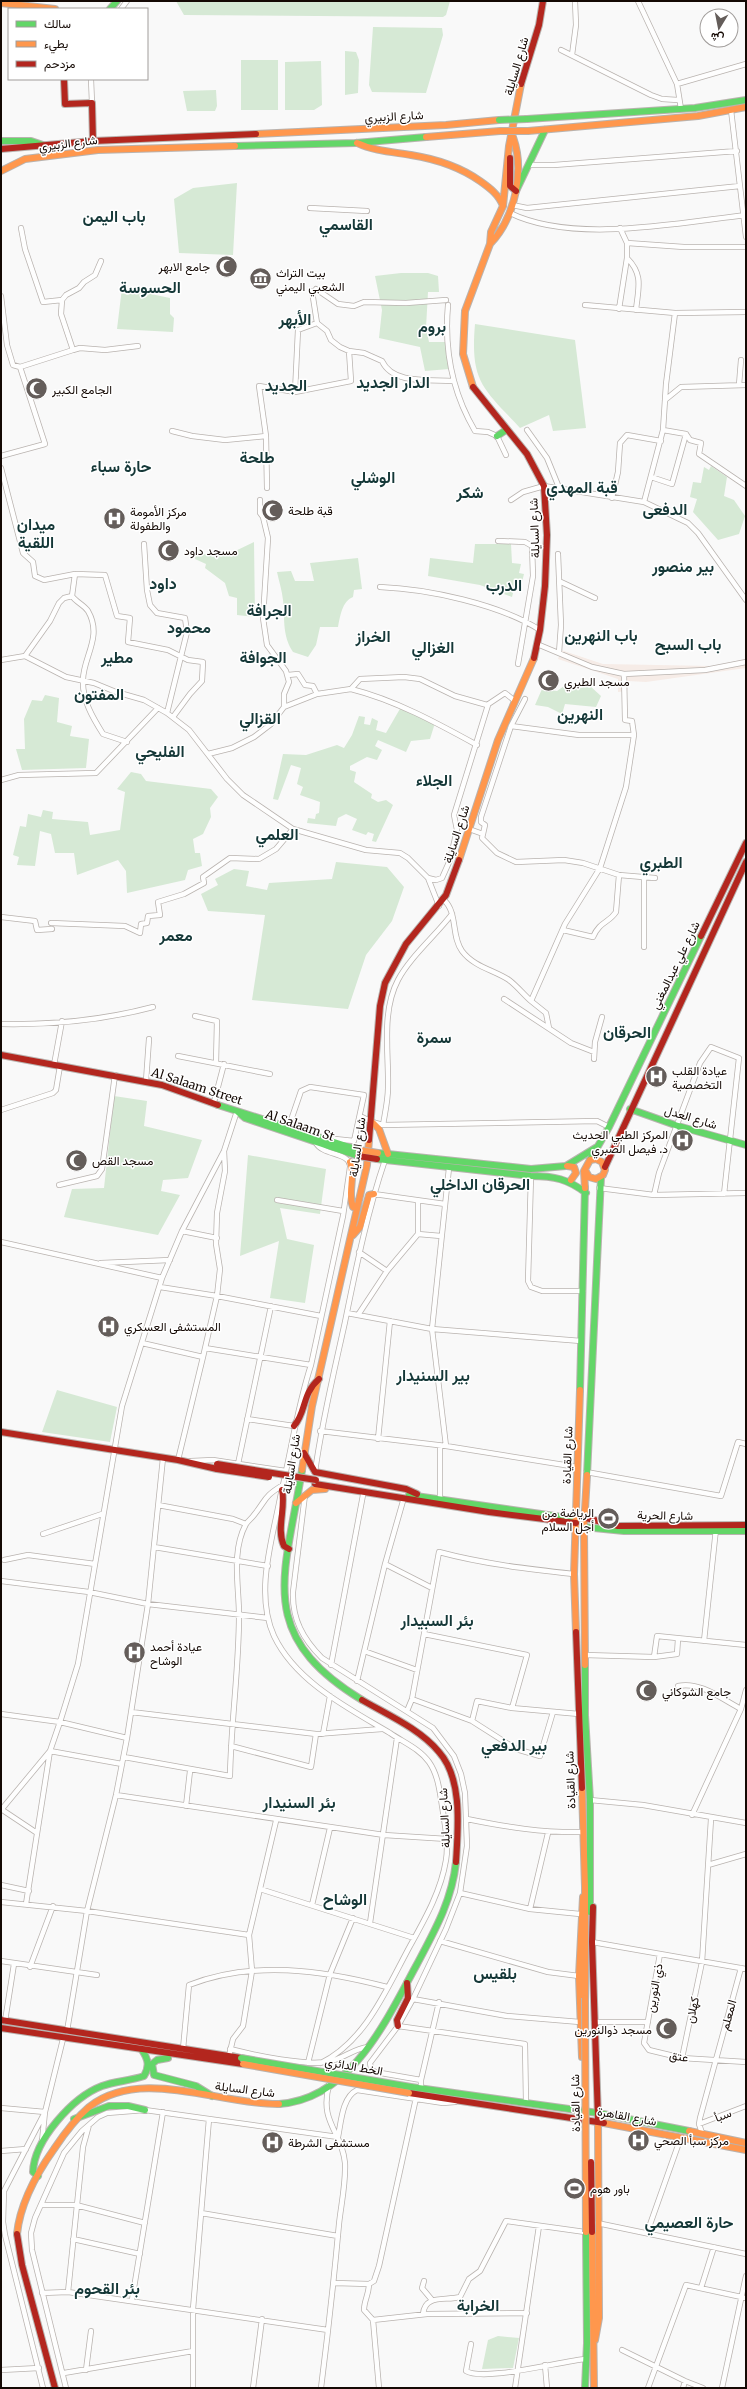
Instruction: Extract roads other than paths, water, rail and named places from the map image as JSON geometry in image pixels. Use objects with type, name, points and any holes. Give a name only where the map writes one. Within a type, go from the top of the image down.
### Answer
[{"type":"main road","name":"شارع السايلة","points":[[55,2388],[18,2247],[18,2231],[22,2210],[38,2176],[64,2132],[74,2119],[88,2106],[102,2098],[131,2089],[162,2089],[281,2104],[306,2098],[329,2084],[368,2047],[391,2015],[443,1916],[453,1884],[457,1854],[456,1797],[452,1775],[444,1758],[428,1741],[325,1675],[302,1653],[291,1631],[284,1605],[283,1587],[304,1453],[318,1379],[352,1236],[367,1165],[372,1122],[380,1006],[384,984],[399,954],[421,925],[444,900],[454,879],[498,740],[532,660],[540,630],[547,557],[544,486],[527,454],[506,430],[476,391],[470,381],[463,354],[464,323],[467,304],[490,244],[491,232],[503,206],[508,153],[513,137],[518,95],[539,25],[544,1]]},
{"type":"main road","points":[[1,3],[46,8]]},
{"type":"main road","points":[[64,80],[65,104],[92,102],[93,140]]},
{"type":"main road","name":"شارع الزبيري","points":[[43,144],[93,140],[446,125],[499,120],[680,109],[746,100]]},
{"type":"main road","points":[[508,153],[511,166],[510,186],[516,191],[545,130],[698,116],[746,108]]},
{"type":"main road","name":"شارع الزبيري","points":[[1,171],[25,159],[98,150],[356,143],[500,131],[545,130]]},
{"type":"main road","points":[[299,144],[295,137],[305,132]]},
{"type":"main road","name":"شارع السايلة","points":[[490,244],[497,238],[510,213],[516,191],[517,147],[513,137]]},
{"type":"main road","points":[[1,141],[31,141],[43,144]]},
{"type":"main road","points":[[356,143],[372,149],[412,156],[458,168],[487,186],[500,198],[503,206]]},
{"type":"main road","points":[[1,149],[35,147],[43,144]]},
{"type":"main road","points":[[497,436],[506,430]]},
{"type":"main road","name":"شارع علي عبدالمغني","points":[[590,1160],[609,1127],[746,845]]},
{"type":"main road","name":"شارع علي عبدالمغني","points":[[605,1167],[630,1109],[746,862]]},
{"type":"main road","name":"Al Salaam Street","points":[[1,1055],[146,1081],[214,1102],[237,1111],[289,1126],[358,1153]]},
{"type":"main road","name":"شارع العدل","points":[[630,1109],[678,1126],[746,1145]]},
{"type":"main road","name":"Al Salaam St","points":[[237,1111],[245,1118],[316,1143],[358,1153]]},
{"type":"main road","points":[[372,1122],[379,1129],[386,1157]]},
{"type":"main road","points":[[566,1166],[599,1146]]},
{"type":"main road","points":[[358,1153],[386,1157],[530,1169],[566,1166],[574,1167],[576,1173],[572,1180]]},
{"type":"main road","points":[[386,1157],[449,1168],[531,1176],[555,1176],[572,1180],[586,1193]]},
{"type":"main road","points":[[590,1160],[599,1160],[605,1167],[601,1177],[591,1179],[585,1170],[586,1165],[590,1160]]},
{"type":"main road","points":[[350,1162],[352,1168],[349,1197],[353,1207],[357,1208]]},
{"type":"main road","name":"شارع القيادة","points":[[585,1170],[586,1193],[574,1574],[578,1714],[587,1888]]},
{"type":"main road","name":"شارع القيادة","points":[[585,2388],[588,2232],[587,1888],[590,1800],[585,1715],[584,1527],[586,1518],[586,1472],[601,1177]]},
{"type":"main road","points":[[352,1236],[360,1227],[369,1195],[374,1194]]},
{"type":"main road","points":[[294,1426],[299,1421],[306,1391],[318,1379]]},
{"type":"main road","points":[[1,1432],[424,1499],[576,1521]]},
{"type":"main road","points":[[304,1453],[315,1472],[324,1476],[406,1489],[424,1499]]},
{"type":"main road","points":[[282,1488],[285,1508],[280,1539],[284,1546],[289,1549]]},
{"type":"main road","points":[[296,1503],[312,1490],[322,1488],[403,1501],[424,1499],[440,1500],[576,1521]]},
{"type":"main road","name":"شارع الحرية","points":[[586,1518],[618,1526],[716,1529],[746,1525]]},
{"type":"main road","points":[[584,1527],[624,1531],[716,1529],[746,1531]]},
{"type":"main road","points":[[587,1888],[580,1914],[579,1976],[584,2179],[588,2232]]},
{"type":"main road","points":[[587,1888],[593,1907],[592,1942],[598,2113],[599,2179],[597,2223],[599,2318],[594,2343]]},
{"type":"main road","points":[[398,2026],[397,2020],[408,1998],[407,1982]]},
{"type":"main road","name":"الخط الدائري","points":[[3,2021],[229,2056],[242,2061]]},
{"type":"main road","name":"الخط الدائري","points":[[1,2028],[63,2039],[173,2055],[242,2061],[410,2090],[421,2088],[526,2102],[598,2113],[702,2133]]},
{"type":"main road","points":[[88,2042],[89,2035]]},
{"type":"main road","points":[[38,2176],[34,2174],[32,2167],[41,2144],[65,2113],[88,2092],[114,2082],[144,2076],[148,2059],[142,2050]]},
{"type":"main road","points":[[582,2052],[588,2058],[595,2052]]},
{"type":"main road","points":[[173,2055],[155,2060],[151,2067],[154,2075],[196,2086],[212,2096]]},
{"type":"main road","name":"شارع القاهرة","points":[[410,2090],[460,2101],[583,2119],[746,2150]]},
{"type":"main road","points":[[74,2119],[83,2117],[105,2106],[130,2106],[145,2110]]},
{"type":"main road","points":[[702,2133],[746,2143]]},
{"type":"main road","points":[[584,2179],[590,2176],[599,2179]]},
{"type":"main road","name":"شارع القيادة","points":[[588,2232],[594,2343],[594,2388]]},
{"type":"street","points":[[572,55],[576,24],[575,1]]},
{"type":"street","points":[[638,1],[676,84],[680,109]]},
{"type":"street","points":[[561,50],[651,95],[662,99],[678,100]]},
{"type":"street","points":[[676,84],[746,64]]},
{"type":"street","points":[[91,80],[92,102]]},
{"type":"street","points":[[732,110],[740,186],[745,215],[746,237]]},
{"type":"street","points":[[528,165],[554,165],[737,151]]},
{"type":"street","points":[[512,205],[527,208],[740,186]]},
{"type":"street","points":[[310,208],[367,211]]},
{"type":"street","points":[[510,213],[537,222],[575,230],[620,228],[745,215]]},
{"type":"street","points":[[21,228],[25,249],[43,302],[62,300]]},
{"type":"street","points":[[619,309],[627,258],[627,243],[620,228]]},
{"type":"street","points":[[627,243],[684,247],[746,247]]},
{"type":"street","points":[[627,258],[635,267],[639,275],[636,310]]},
{"type":"street","points":[[73,350],[61,314],[62,300],[66,295],[79,288],[84,282],[96,275],[101,260]]},
{"type":"street","points":[[452,381],[403,378],[386,368],[382,361],[364,353],[350,351],[340,347],[331,340],[327,331],[317,323],[314,290],[338,304],[354,306],[364,302],[447,303],[446,327],[452,381],[475,431],[488,432],[497,436],[506,455]]},
{"type":"street","points":[[1,296],[7,345],[13,365],[20,367],[80,348],[104,350],[138,346]]},
{"type":"street","points":[[584,305],[675,313],[746,312]]},
{"type":"street","points":[[644,502],[663,430],[675,313]]},
{"type":"street","points":[[295,392],[298,330],[317,323]]},
{"type":"street","points":[[267,488],[266,436],[259,386],[295,392],[351,381],[350,351]]},
{"type":"street","points":[[739,385],[741,360]]},
{"type":"street","points":[[1,456],[45,444],[20,367]]},
{"type":"street","points":[[665,400],[681,388],[746,385]]},
{"type":"street","points":[[527,430],[547,458],[560,490]]},
{"type":"street","points":[[663,430],[686,434],[690,440],[701,443],[699,454],[746,486]]},
{"type":"street","points":[[172,431],[192,436],[225,440],[266,436]]},
{"type":"street","points":[[651,477],[672,484],[686,434]]},
{"type":"street","points":[[612,498],[618,472],[620,443],[627,435],[661,441]]},
{"type":"street","points":[[1,468],[23,553],[33,562],[34,576],[44,580],[75,574],[105,575],[117,616],[130,618],[128,642],[168,650],[181,655],[188,660],[203,662],[202,681],[173,717]]},
{"type":"street","points":[[510,500],[523,492],[544,486],[560,490],[644,502],[688,523],[698,533],[746,600]]},
{"type":"street","points":[[260,500],[260,513],[263,517],[268,538],[263,618],[267,644],[288,675],[289,682],[284,694],[284,707]]},
{"type":"street","points":[[498,541],[525,542],[532,546],[534,568],[518,664]]},
{"type":"street","points":[[144,544],[150,605],[157,613],[185,618],[186,632],[167,713]]},
{"type":"street","points":[[558,554],[561,582],[559,653]]},
{"type":"street","points":[[75,574],[72,596],[76,602],[87,610],[93,627],[91,651],[83,679],[88,708],[103,734],[127,742]]},
{"type":"street","points":[[561,582],[595,598]]},
{"type":"street","points":[[380,587],[422,591],[488,607],[525,620],[540,630]]},
{"type":"street","points":[[25,656],[50,621],[59,603],[64,598],[72,596]]},
{"type":"street","points":[[537,644],[592,666],[624,674],[705,670],[746,662]]},
{"type":"street","points":[[1,660],[25,656],[66,677],[83,679],[116,692],[144,700],[167,713],[189,730],[227,779],[243,795],[293,829],[366,850],[400,853],[408,858],[428,878],[439,906]]},
{"type":"street","points":[[288,675],[298,674],[305,685],[313,686],[316,694]]},
{"type":"street","points":[[531,1002],[563,930],[600,868],[626,787],[634,735],[632,721],[625,720],[624,674]]},
{"type":"street","points":[[351,689],[360,679],[404,677],[420,679],[455,696],[488,705]]},
{"type":"street","points":[[208,754],[232,748],[254,737],[271,724],[284,707],[316,694],[351,689],[368,693],[426,718],[477,745]]},
{"type":"street","points":[[428,878],[436,880],[442,878],[450,860],[457,830],[454,815],[477,745],[488,705],[500,694],[505,693],[515,701]]},
{"type":"street","points":[[525,699],[511,726],[481,817],[481,822],[485,825],[482,838],[497,853],[506,859],[516,862],[564,860],[600,868],[619,876],[655,878]]},
{"type":"street","points":[[1,780],[19,775],[96,773],[158,708]]},
{"type":"street","points":[[511,726],[573,735],[634,735]]},
{"type":"street","points":[[51,923],[125,926],[140,933],[141,924],[147,923],[148,916],[160,915],[158,902],[184,894],[204,883],[203,877],[230,858],[259,859],[276,849],[293,829]]},
{"type":"street","points":[[469,829],[483,834]]},
{"type":"street","points":[[563,930],[593,937],[600,924],[613,916],[616,912],[619,876]]},
{"type":"street","points":[[644,877],[644,947]]},
{"type":"street","points":[[444,900],[452,914],[453,925],[463,952],[474,961],[510,981],[531,1002],[546,1013],[549,1028]]},
{"type":"street","points":[[383,1125],[388,1091],[388,1034],[391,996],[409,963],[434,937],[452,914]]},
{"type":"street","points":[[1,917],[35,921],[37,930],[52,929]]},
{"type":"street","points":[[504,999],[571,1043],[594,1052]]},
{"type":"street","points":[[1,1024],[31,1024],[115,1016],[153,1006]]},
{"type":"street","points":[[195,1016],[217,1021],[216,1062]]},
{"type":"street","points":[[594,1059],[594,1052],[602,1017]]},
{"type":"street","points":[[1,1110],[53,1093],[56,1090],[62,1021]]},
{"type":"street","points":[[146,1081],[149,1038]]},
{"type":"street","points":[[654,1195],[659,1173],[678,1126],[700,1063],[712,1047],[739,1058],[724,1194]]},
{"type":"street","points":[[178,1056],[216,1062],[270,1074]]},
{"type":"street","points":[[214,1102],[224,1064]]},
{"type":"street","points":[[59,1185],[97,1176],[102,1169],[115,1075]]},
{"type":"street","points":[[289,1126],[301,1091],[306,1087],[363,1094],[364,1097],[354,1141],[322,1138]]},
{"type":"street","points":[[26,1904],[50,1752],[78,1664],[102,1514],[122,1406],[162,1278],[182,1231],[224,1151],[237,1111]]},
{"type":"street","points":[[360,1116],[372,1122],[383,1125],[597,1121],[609,1127]]},
{"type":"street","points":[[316,1143],[323,1151],[346,1158],[350,1162],[343,1211],[311,1365],[303,1386],[282,1488],[268,1566],[265,1600],[268,1618],[277,1642],[286,1656],[304,1675],[330,1696],[419,1752],[432,1768],[439,1787],[447,1839],[447,1859],[436,1896],[387,1987],[356,2038],[336,2055],[321,2063]]},
{"type":"street","points":[[178,1460],[217,1296],[220,1269],[217,1238],[217,1213],[225,1171],[224,1151]]},
{"type":"street","points":[[315,1472],[320,1431],[359,1252],[374,1194],[386,1157]]},
{"type":"street","points":[[446,1446],[432,1329],[449,1168]]},
{"type":"street","points":[[531,1176],[528,1281],[531,1287],[542,1291],[583,1291]]},
{"type":"street","points":[[600,1188],[654,1195],[746,1193]]},
{"type":"street","points":[[374,1194],[418,1202],[445,1204]]},
{"type":"street","points":[[277,1200],[343,1211]]},
{"type":"street","points":[[358,1315],[387,1271],[418,1234],[418,1202]]},
{"type":"street","points":[[182,1231],[217,1238]]},
{"type":"street","points":[[418,1234],[441,1236]]},
{"type":"street","points":[[1,1242],[162,1278]]},
{"type":"street","points":[[359,1252],[387,1271]]},
{"type":"street","points":[[96,1263],[170,1260]]},
{"type":"street","points":[[160,1287],[217,1296],[321,1316]]},
{"type":"street","points":[[238,1464],[271,1306]]},
{"type":"street","points":[[346,1313],[432,1329],[581,1341]]},
{"type":"street","points":[[378,1439],[390,1321]]},
{"type":"street","points":[[142,1343],[203,1357]]},
{"type":"street","points":[[205,1348],[311,1365]]},
{"type":"street","points":[[247,1419],[294,1426]]},
{"type":"street","points":[[320,1431],[446,1446],[577,1467]]},
{"type":"street","points":[[586,1472],[721,1496],[738,1442],[746,1444]]},
{"type":"street","points":[[440,1446],[440,1500]]},
{"type":"street","points":[[67,2031],[88,1911],[124,1757],[148,1604],[163,1458]]},
{"type":"street","points":[[188,1462],[213,1460],[286,1471]]},
{"type":"street","points":[[124,1757],[190,1771],[230,1776],[231,1725],[239,1615],[237,1560],[246,1524],[255,1515],[268,1494],[282,1488]]},
{"type":"street","points":[[331,1665],[363,1494]]},
{"type":"street","points":[[305,1495],[293,1592],[293,1608],[306,1640],[322,1658],[331,1665],[433,1728],[454,1756],[463,1783],[467,1819],[466,1858],[460,1893],[413,1999],[398,2026],[371,2061],[370,2067],[377,2073],[421,2080]]},
{"type":"street","points":[[357,1681],[385,1564],[403,1501]]},
{"type":"street","points":[[158,1505],[233,1519],[246,1524]]},
{"type":"street","points":[[43,1534],[102,1514]]},
{"type":"street","points":[[704,1641],[716,1529]]},
{"type":"street","points":[[154,1547],[268,1566]]},
{"type":"street","points":[[406,1711],[412,1699],[439,1552],[479,1562],[520,1569],[574,1574]]},
{"type":"street","points":[[4,1560],[28,1555],[95,1564]]},
{"type":"street","points":[[385,1564],[432,1588]]},
{"type":"street","points":[[1,1581],[89,1592],[148,1604],[268,1618]]},
{"type":"street","points":[[424,1634],[527,1655],[512,1708]]},
{"type":"street","points":[[654,1657],[657,1636],[746,1644]]},
{"type":"street","points":[[585,1655],[654,1657],[677,1654],[678,1638]]},
{"type":"street","points":[[364,1651],[417,1670]]},
{"type":"street","points":[[678,1686],[687,1684],[701,1688],[741,1709]]},
{"type":"street","points":[[692,1815],[741,1709],[746,1690]]},
{"type":"street","points":[[322,1734],[330,1696]]},
{"type":"street","points":[[412,1699],[472,1721],[516,1749],[540,1756],[553,1712]]},
{"type":"street","points":[[472,1721],[477,1701],[512,1708],[578,1714]]},
{"type":"street","points":[[131,1712],[316,1734],[382,1729]]},
{"type":"street","points":[[1,1714],[60,1722],[127,1738]]},
{"type":"street","points":[[231,1746],[311,1767],[316,1734]]},
{"type":"street","points":[[370,1923],[397,1738]]},
{"type":"street","points":[[50,1752],[122,1764]]},
{"type":"street","points":[[38,1833],[1,1809],[50,1752]]},
{"type":"street","points":[[186,1806],[190,1771]]},
{"type":"street","points":[[116,1795],[276,1821],[384,1835],[447,1839]]},
{"type":"street","points":[[590,1800],[643,1805],[692,1815],[746,1823]]},
{"type":"street","name":"كهلان","points":[[682,2058],[702,1962],[711,1818]]},
{"type":"street","points":[[467,1819],[516,1830],[548,1833],[583,1832]]},
{"type":"street","points":[[229,2056],[233,2039],[242,2026],[252,1971],[249,1935],[276,1821]]},
{"type":"street","points":[[312,1905],[330,1828]]},
{"type":"street","points":[[530,1909],[548,1833]]},
{"type":"street","points":[[708,1865],[746,1854]]},
{"type":"street","points":[[1,1885],[29,1891]]},
{"type":"street","points":[[260,1889],[414,1938]]},
{"type":"street","points":[[460,1893],[530,1909],[580,1914]]},
{"type":"street","points":[[1,1902],[53,1906],[249,1935]]},
{"type":"street","points":[[30,1967],[53,1906]]},
{"type":"street","points":[[308,2063],[330,1974],[353,1918]]},
{"type":"street","points":[[440,1941],[548,1972],[579,1976]]},
{"type":"street","points":[[592,1942],[743,1969]]},
{"type":"street","name":"ذي النورين","points":[[645,2047],[660,1954]]},
{"type":"street","points":[[1,1961],[30,1967],[97,1975]]},
{"type":"street","points":[[3,2021],[14,1964]]},
{"type":"street","name":"المعلم","points":[[700,2124],[715,2061],[743,1969]]},
{"type":"street","points":[[183,2049],[189,1985],[208,1977],[252,1971],[313,1971],[387,1987]]},
{"type":"street","points":[[413,1999],[439,2002],[507,2016],[580,2022]]},
{"type":"street","points":[[421,2088],[421,2080],[439,2002]]},
{"type":"street","points":[[594,2022],[648,2022]]},
{"type":"street","points":[[398,2026],[525,2044],[526,2102]]},
{"type":"street","points":[[41,2144],[45,2112],[63,2039]]},
{"type":"street","points":[[230,2049],[308,2063],[321,2063],[340,2059],[362,2048],[368,2047]]},
{"type":"street","name":"عتق","points":[[645,2047],[649,2050],[682,2058],[746,2062]]},
{"type":"street","points":[[321,2388],[334,2283],[345,2163],[338,2137],[332,2128],[326,2108],[329,2084]]},
{"type":"street","points":[[338,2137],[347,2101],[353,2092],[363,2090],[443,2103],[460,2101]]},
{"type":"street","points":[[334,2283],[369,2284],[374,2281],[390,2224],[416,2098]]},
{"type":"street","name":"سبأ","points":[[700,2124],[746,2106]]},
{"type":"street","points":[[1,2108],[45,2112]]},
{"type":"street","points":[[66,2388],[64,2373],[42,2293],[32,2250],[31,2238],[35,2218],[64,2153],[76,2137],[89,2125],[107,2113],[145,2110],[338,2137]]},
{"type":"street","points":[[43,2388],[40,2368],[5,2235],[2,2214],[4,2191],[45,2112]]},
{"type":"street","points":[[132,2300],[163,2112]]},
{"type":"street","points":[[193,2388],[193,2309],[209,2119]]},
{"type":"street","points":[[700,2124],[702,2133]]},
{"type":"street","points":[[68,2292],[83,2147],[89,2125]]},
{"type":"street","points":[[647,2234],[681,2137]]},
{"type":"street","points":[[1,2150],[26,2149]]},
{"type":"street","points":[[42,2205],[76,2205],[145,2223]]},
{"type":"street","points":[[201,2213],[338,2236]]},
{"type":"street","points":[[423,2314],[426,2304],[432,2300],[460,2298],[468,2279],[480,2271],[506,2221],[588,2232]]},
{"type":"street","points":[[597,2223],[746,2254]]},
{"type":"street","points":[[515,2388],[539,2226]]},
{"type":"street","points":[[73,2239],[140,2254]]},
{"type":"street","points":[[701,2288],[714,2247]]},
{"type":"street","points":[[722,2388],[740,2297],[746,2276]]},
{"type":"street","points":[[424,2281],[422,2288],[432,2300]]},
{"type":"street","points":[[369,2284],[369,2292],[364,2301],[364,2310],[373,2320],[380,2388]]},
{"type":"street","points":[[648,2388],[686,2285],[746,2298]]},
{"type":"street","points":[[42,2293],[68,2292],[132,2300],[328,2330]]},
{"type":"street","points":[[373,2320],[423,2314],[526,2313]]},
{"type":"street","points":[[253,2388],[262,2319]]},
{"type":"street","points":[[86,2370],[91,2331]]},
{"type":"street","points":[[471,2344],[466,2371],[472,2375],[517,2370],[586,2359]]},
{"type":"street","points":[[622,2350],[655,2367],[703,2388]]},
{"type":"street","points":[[64,2373],[193,2351]]},
{"type":"street","points":[[545,2365],[547,2388]]},
{"type":"street","points":[[1,2370],[40,2368]]},
{"type":"street","points":[[683,2388],[685,2381]]},
{"type":"place","name":"جامع الابهر","points":[[226,266]]},
{"type":"place","name":"بيت التراث الشعبي اليمني","points":[[261,279]]},
{"type":"place","name":"الجامع الكبير","points":[[37,389]]},
{"type":"place","name":"قبة طلحة","points":[[273,510]]},
{"type":"place","name":"مركز الأمومة والطفولة","points":[[114,518]]},
{"type":"place","name":"مسجد داود","points":[[169,550]]},
{"type":"place","name":"مسجد الطبري","points":[[549,681]]},
{"type":"place","name":"عيادة القلب التخصصية","points":[[657,1077]]},
{"type":"place","name":"المركز الطبي الحديث د. فيصل الصبري","points":[[683,1141]]},
{"type":"place","name":"مسجد القص","points":[[76,1160]]},
{"type":"place","name":"المستشفى العسكري","points":[[109,1326]]},
{"type":"place","name":"الرياضة من أجل السلام","points":[[609,1519]]},
{"type":"place","name":"عيادة أحمد الوشاح","points":[[135,1653]]},
{"type":"place","name":"جامع الشوكاني","points":[[646,1691]]},
{"type":"place","name":"مسجد ذوالنورين","points":[[667,2029]]},
{"type":"place","name":"مركز سبأ الصحي","points":[[638,2140]]},
{"type":"place","name":"مستشفى الشرطة","points":[[272,2142]]},
{"type":"place","name":"باور هوم","points":[[575,2188]]},
{"type":"district","name":"باب اليمن","points":[[114,216]]},
{"type":"district","name":"القاسمي","points":[[346,224]]},
{"type":"district","name":"الحسوسة","points":[[150,287]]},
{"type":"district","name":"الأبهر","points":[[295,319]]},
{"type":"district","name":"بروم","points":[[432,326]]},
{"type":"district","name":"الدار الجديد","points":[[393,382]]},
{"type":"district","name":"الجديد","points":[[286,385]]},
{"type":"district","name":"طلحة","points":[[257,457]]},
{"type":"district","name":"حارة سباء","points":[[121,466]]},
{"type":"district","name":"الوشلي","points":[[373,477]]},
{"type":"district","name":"قبة المهدي","points":[[582,487]]},
{"type":"district","name":"شكر","points":[[470,492]]},
{"type":"district","name":"الدفعى","points":[[665,509]]},
{"type":"district","name":"ميدان اللقية","points":[[36,533]]},
{"type":"district","name":"بير منصور","points":[[683,566]]},
{"type":"district","name":"داود","points":[[163,583]]},
{"type":"district","name":"الدرب","points":[[504,585]]},
{"type":"district","name":"الجرافة","points":[[269,610]]},
{"type":"district","name":"محمود","points":[[189,627]]},
{"type":"district","name":"باب النهرين","points":[[601,635]]},
{"type":"district","name":"الخراز","points":[[373,636]]},
{"type":"district","name":"باب السبح","points":[[688,644]]},
{"type":"district","name":"الغزالي","points":[[433,647]]},
{"type":"district","name":"مطير","points":[[117,657]]},
{"type":"district","name":"الجوافة","points":[[263,657]]},
{"type":"district","name":"المفتون","points":[[99,694]]},
{"type":"district","name":"النهرين","points":[[580,714]]},
{"type":"district","name":"القزالي","points":[[260,718]]},
{"type":"district","name":"الفليحي","points":[[160,751]]},
{"type":"district","name":"الجلاء","points":[[434,780]]},
{"type":"district","name":"العلمي","points":[[277,834]]},
{"type":"district","name":"الطبري","points":[[661,862]]},
{"type":"district","name":"معمر","points":[[176,935]]},
{"type":"district","name":"الحرقان","points":[[627,1032]]},
{"type":"district","name":"سمرة","points":[[434,1037]]},
{"type":"district","name":"الحرقان الداخلي","points":[[480,1184]]},
{"type":"district","name":"بير السنيدار","points":[[433,1375]]},
{"type":"district","name":"بئر السبيدار","points":[[437,1620]]},
{"type":"district","name":"بير الدفعي","points":[[514,1745]]},
{"type":"district","name":"بئر السنيدار","points":[[299,1802]]},
{"type":"district","name":"الوشاح","points":[[345,1899]]},
{"type":"district","name":"بلقيس","points":[[495,1973]]},
{"type":"district","name":"حارة العصيمي","points":[[689,2222]]},
{"type":"district","name":"بئر القحوم","points":[[107,2288]]},
{"type":"district","name":"الخرابة","points":[[478,2305]]}]
